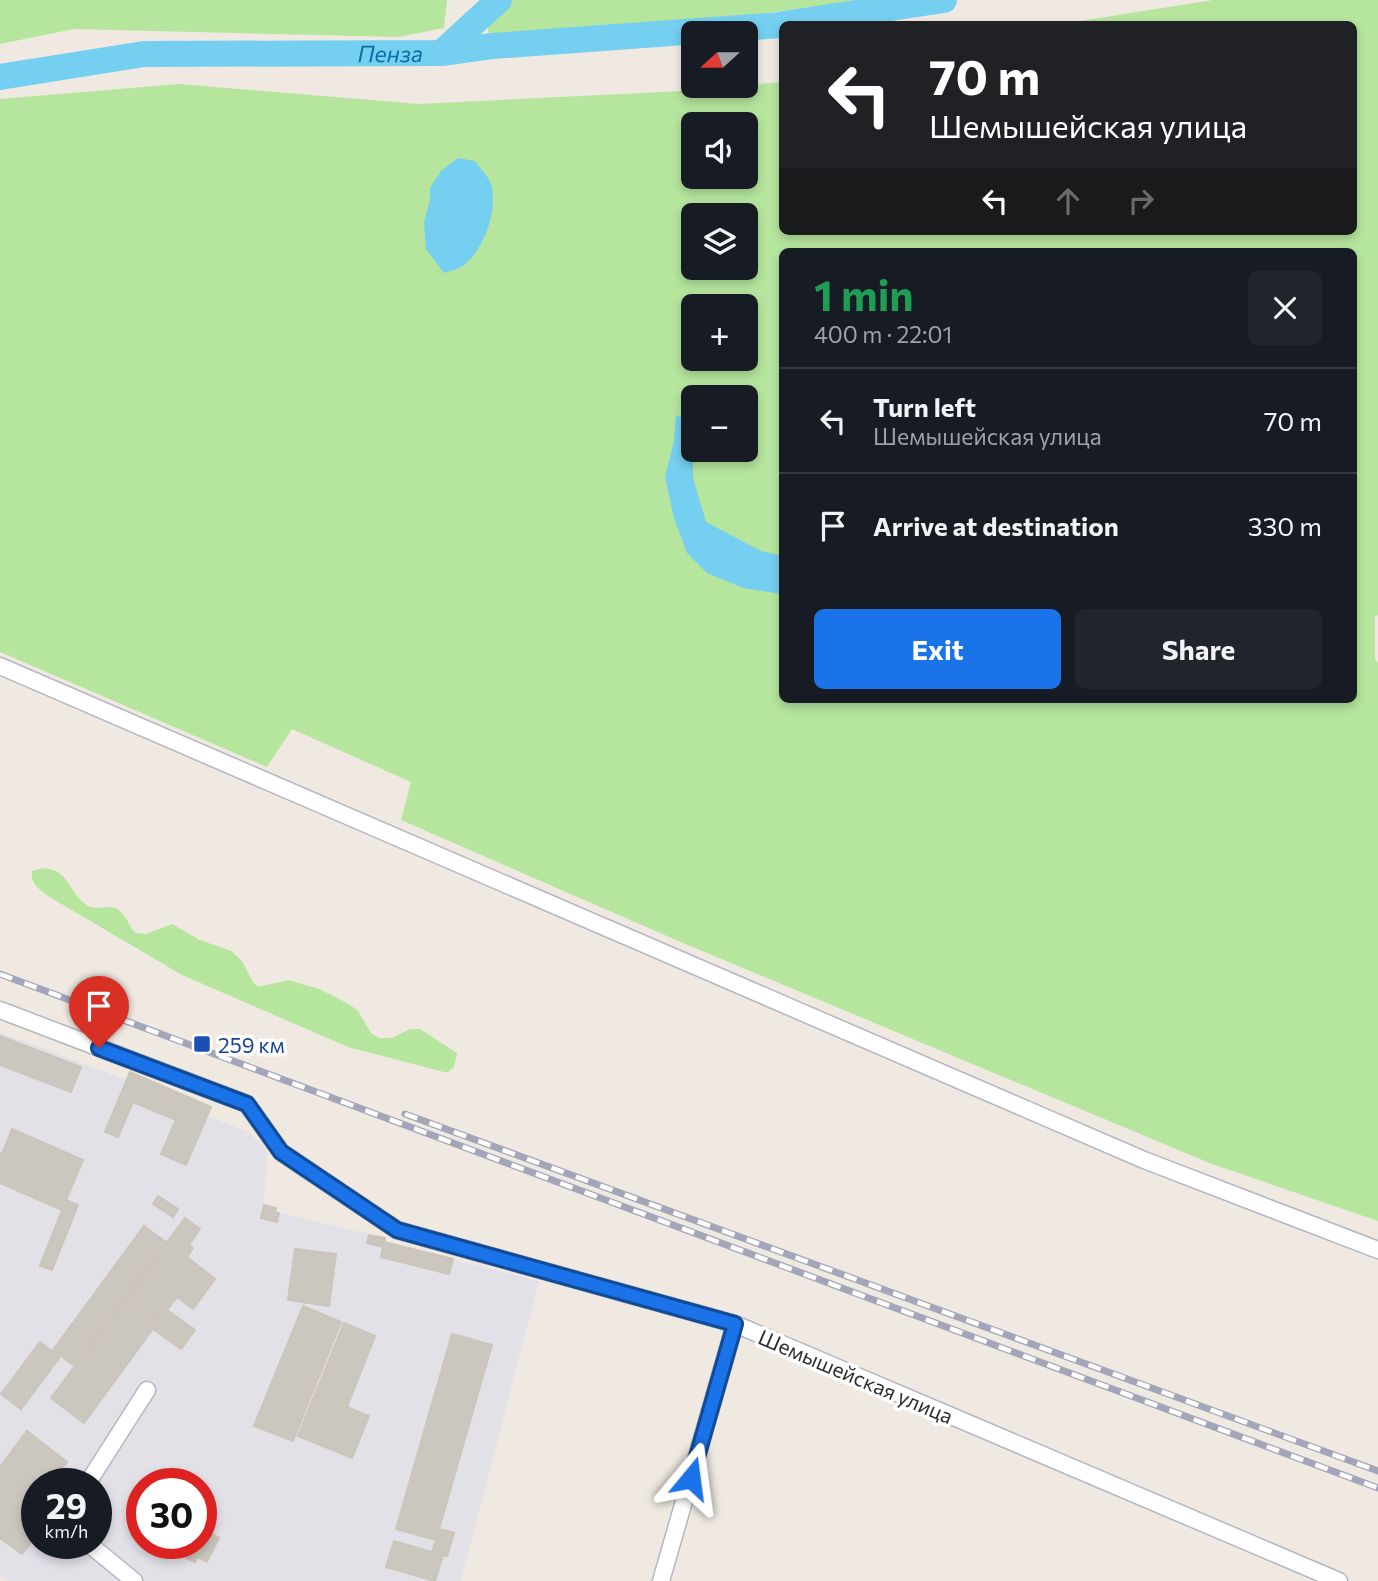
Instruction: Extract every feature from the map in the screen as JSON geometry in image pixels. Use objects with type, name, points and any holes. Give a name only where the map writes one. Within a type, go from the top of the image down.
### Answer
[{"type":"street","points":[[0,666],[1144,1160],[1378,1250]]},
{"type":"street","name":"Шемышейская улица","points":[[0,1010],[247,1104],[281,1152],[397,1230],[735,1324],[1339,1581]]},
{"type":"street","points":[[661,1581],[735,1324]]},
{"type":"street","points":[[97,1468],[147,1390]]},
{"type":"street","points":[[107,1559],[134,1581]]},
{"type":"shaded area","points":[[0,1032],[126,1080],[130,1072],[211,1107],[208,1116],[248,1132],[267,1149],[264,1205],[276,1208],[276,1212],[385,1238],[385,1242],[539,1281],[461,1581],[8,1581],[0,1577]]},
{"type":"green space","points":[[0,0],[447,0],[444,28],[398,37],[74,29],[0,44]]},
{"type":"green space","points":[[482,0],[862,0],[739,17],[489,34]]},
{"type":"green space","points":[[1213,0],[1378,0],[1378,615],[1375,617],[1375,659],[1378,663],[1378,1221],[1212,1164],[683,943],[401,820],[411,782],[292,729],[267,767],[0,652],[0,99],[179,84],[419,104],[681,91],[681,98],[758,98],[758,84],[779,82],[779,235],[1357,235],[1357,21],[1080,21]]},
{"type":"green space","points":[[43,868],[65,878],[77,896],[88,906],[116,908],[136,933],[146,934],[172,924],[200,940],[231,951],[242,961],[258,987],[289,980],[319,989],[358,1011],[371,1033],[379,1038],[392,1038],[410,1029],[420,1029],[457,1053],[454,1067],[444,1072],[348,1047],[182,975],[48,896],[32,879],[32,871]]},
{"type":"water","points":[[458,158],[475,161],[486,175],[491,184],[493,205],[488,228],[478,249],[464,265],[444,273],[426,249],[424,222],[430,188],[441,171]]},
{"type":"water","points":[[676,415],[681,418],[681,462],[693,462],[693,478],[706,522],[761,551],[779,555],[779,594],[743,588],[707,573],[687,553],[674,518],[665,477],[674,441]]},
{"type":"building","points":[[0,1036],[81,1067],[71,1092],[0,1065]]},
{"type":"building","points":[[130,1072],[211,1107],[186,1165],[161,1154],[176,1120],[133,1102],[118,1137],[105,1132]]},
{"type":"building","points":[[12,1129],[83,1160],[66,1200],[78,1205],[52,1270],[40,1266],[62,1210],[0,1183],[0,1153],[2,1154]]},
{"type":"building","points":[[158,1196],[178,1209],[173,1217],[153,1204]]},
{"type":"building","points":[[264,1205],[276,1208],[275,1212],[279,1213],[277,1222],[261,1218]]},
{"type":"building","points":[[185,1218],[200,1229],[189,1245],[193,1248],[187,1257],[215,1279],[193,1309],[177,1297],[167,1310],[195,1330],[181,1349],[153,1329],[160,1319],[128,1295]]},
{"type":"building","points":[[144,1226],[167,1243],[75,1366],[53,1350]]},
{"type":"building","points":[[369,1235],[385,1238],[383,1247],[367,1243]]},
{"type":"building","points":[[384,1242],[453,1259],[449,1274],[381,1257]]},
{"type":"building","points":[[295,1249],[336,1254],[329,1306],[288,1300]]},
{"type":"building","points":[[128,1295],[160,1319],[84,1423],[51,1398]]},
{"type":"building","points":[[303,1306],[341,1322],[293,1441],[254,1426]]},
{"type":"building","points":[[344,1323],[375,1336],[347,1407],[369,1416],[352,1458],[298,1436]]},
{"type":"building","points":[[452,1334],[492,1345],[439,1529],[454,1533],[447,1556],[443,1555],[435,1581],[386,1567],[394,1541],[432,1552],[436,1540],[396,1529]]},
{"type":"building","points":[[40,1342],[60,1357],[21,1409],[1,1394]]},
{"type":"building","points":[[27,1431],[67,1462],[63,1468],[21,1468],[21,1553],[0,1538],[0,1467]]},
{"type":"waterway","points":[[441,53],[499,0]]},
{"type":"waterway","name":"Пенза","points":[[803,21],[944,0]]},
{"type":"waterway","name":"Пенза","points":[[0,77],[144,54],[441,53],[492,46],[779,25]]},
{"type":"railway","points":[[0,974],[1378,1488]]},
{"type":"railway","points":[[405,1114],[1378,1471]]},
{"type":"place","name":"259 км","points":[[202,1044]]},
{"type":"route","points":[[99,1048],[247,1104],[281,1152],[397,1230],[735,1324],[691,1478]]}]
